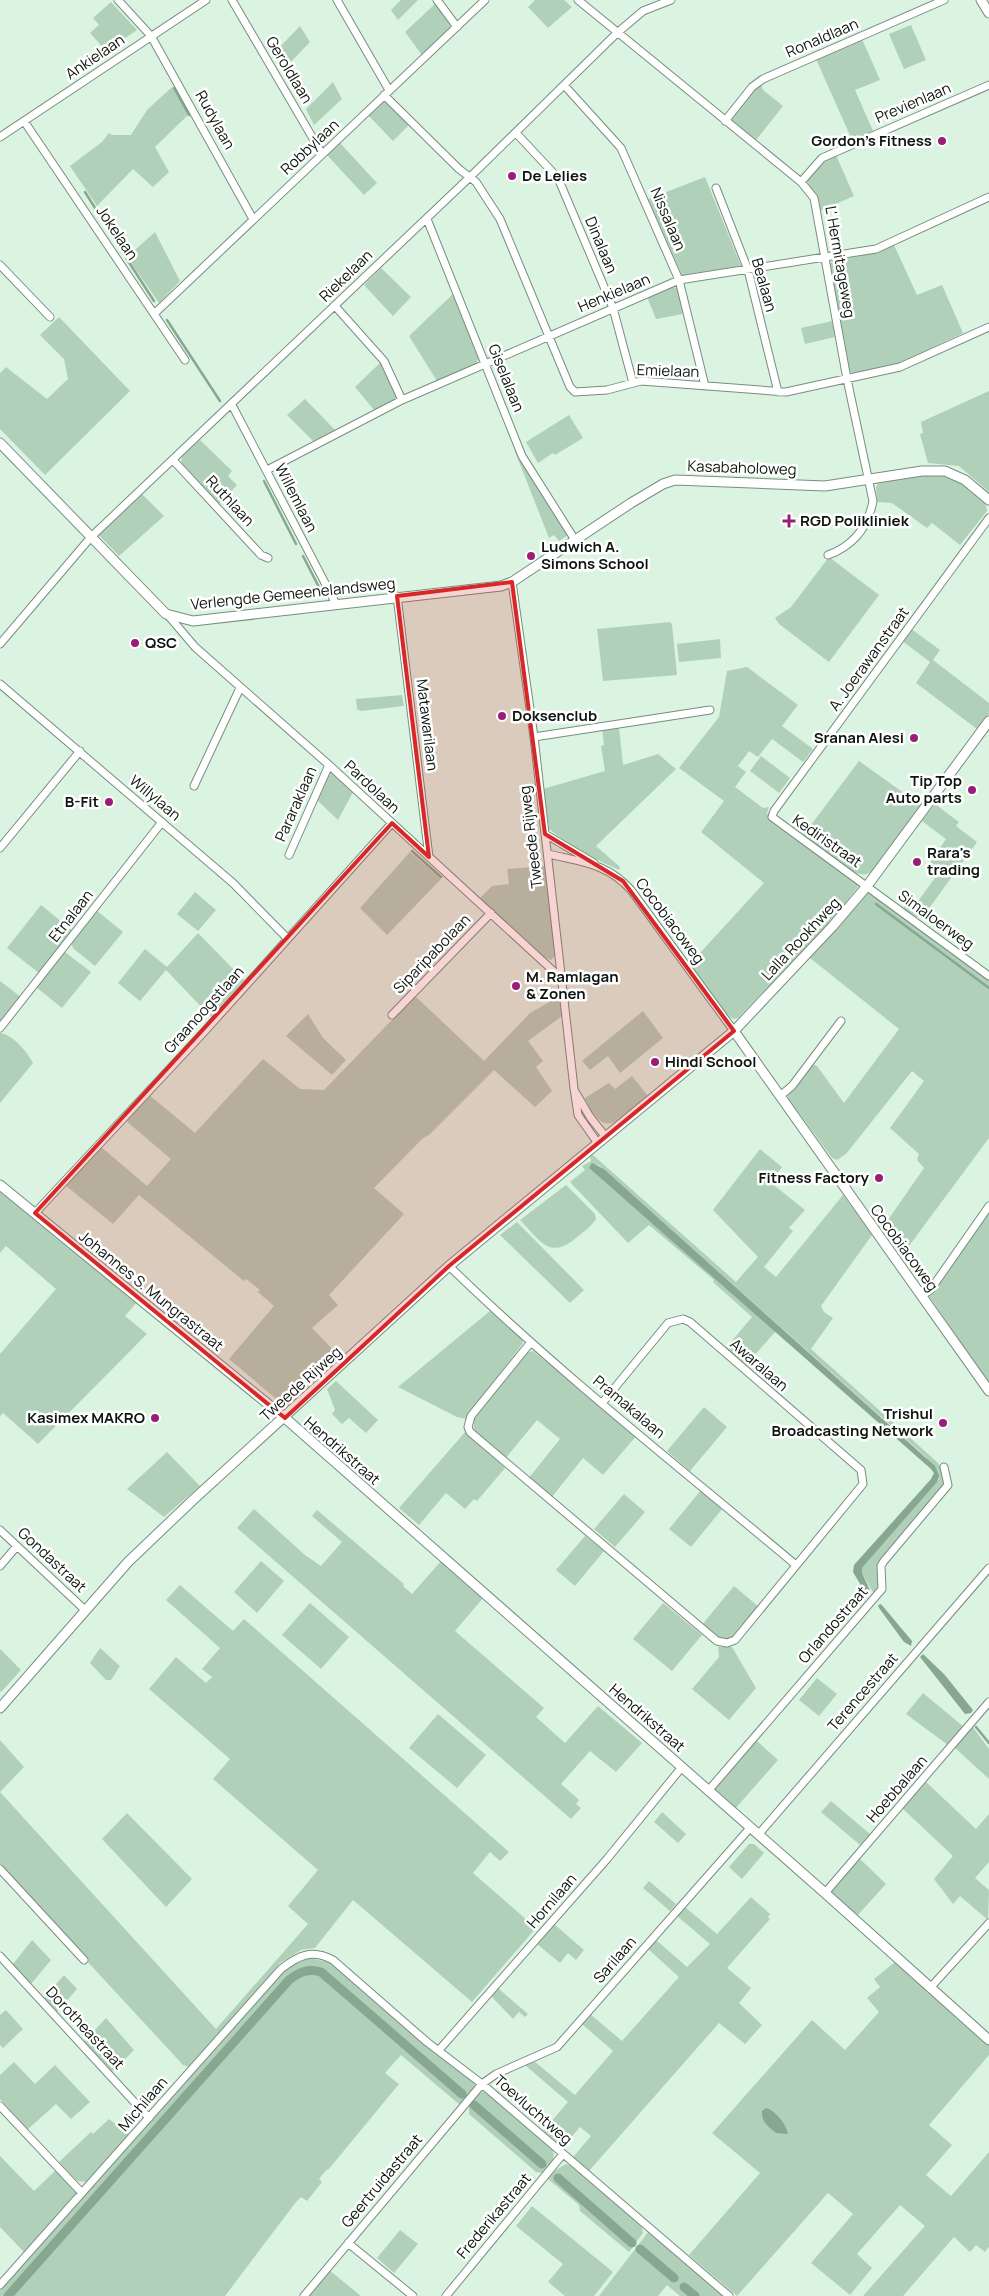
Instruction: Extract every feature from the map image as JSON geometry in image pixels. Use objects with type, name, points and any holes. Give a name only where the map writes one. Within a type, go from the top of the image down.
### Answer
[{"type":"street","name":"Rudylaan","points":[[118,0],[151,36],[253,219]]},
{"type":"street","name":"Ankielaan","points":[[0,137],[206,0]]},
{"type":"street","name":"Geroldlaan","points":[[232,0],[322,154]]},
{"type":"street","name":"Emielaan","points":[[337,0],[387,92],[459,169],[470,177],[500,219],[570,387],[575,392],[607,390],[641,381],[778,392],[824,386],[900,367],[989,327]]},
{"type":"street","points":[[438,0],[457,26]]},
{"type":"street","name":"Robbylaan","points":[[154,314],[485,0]]},
{"type":"street","name":"L' Hermitageweg","points":[[578,0],[800,182],[814,198],[847,379],[873,501],[868,520],[852,542],[842,550],[828,555]]},
{"type":"street","name":"Riekelaan","points":[[0,644],[91,537],[470,177],[617,33],[643,11],[670,0]]},
{"type":"street","name":"Ronaldlaan","points":[[725,120],[752,87],[763,79],[944,0]]},
{"type":"street","points":[[981,0],[989,13]]},
{"type":"street","name":"Nissalaan","points":[[564,85],[621,148],[679,280],[705,386]]},
{"type":"street","name":"Previenlaan","points":[[800,182],[822,158],[989,85]]},
{"type":"street","name":"Jokelaan","points":[[24,121],[185,360]]},
{"type":"street","name":"Dinalaan","points":[[516,132],[558,178],[613,308],[633,383]]},
{"type":"street","name":"Bealaan","points":[[716,188],[748,270],[778,392]]},
{"type":"street","name":"Henkielaan","points":[[267,470],[402,400],[679,280],[825,259],[876,249],[989,197]]},
{"type":"street","name":"Giselalaan","points":[[426,218],[522,456],[575,540]]},
{"type":"street","points":[[0,265],[50,316]]},
{"type":"street","points":[[335,306],[384,362],[402,400]]},
{"type":"street","name":"Willemlaan","points":[[232,405],[336,604]]},
{"type":"street","points":[[1,446],[166,614]]},
{"type":"street","name":"Ruthlaan","points":[[173,460],[261,555],[268,558]]},
{"type":"street","name":"Kasabaholoweg","points":[[512,582],[644,495],[675,480],[825,486],[922,471],[945,471],[965,480],[989,500]]},
{"type":"street","name":"A. Joerawanstraat","points":[[772,817],[774,811],[989,518]]},
{"type":"street","name":"Verlengde Gemeenelandsweg","points":[[166,614],[194,621],[215,620],[397,596],[501,586],[512,582]]},
{"type":"street","name":"Tweede Rijweg","points":[[0,1708],[128,1562],[448,1266],[597,1142],[578,1115],[534,737],[512,582]]},
{"type":"street","name":"Matawarilaan","points":[[397,596],[429,857]]},
{"type":"street","name":"Pardolaan","points":[[166,614],[195,647],[329,765],[562,978]]},
{"type":"street","name":"Willylaan","points":[[0,684],[233,883],[287,938]]},
{"type":"street","points":[[194,786],[240,688]]},
{"type":"street","points":[[534,737],[710,710]]},
{"type":"street","name":"Lalla Rookhweg","points":[[597,1142],[734,1031],[832,927],[867,886],[989,721]]},
{"type":"street","points":[[0,848],[80,751]]},
{"type":"street","name":"Pararaklaan","points":[[289,855],[329,765]]},
{"type":"street","name":"Kediristraat","points":[[772,817],[867,886]]},
{"type":"street","name":"Etnalaan","points":[[0,1028],[162,822]]},
{"type":"street","name":"Graanoogstlaan","points":[[35,1213],[204,1032],[392,823]]},
{"type":"street","name":"Cocobiacoweg","points":[[545,834],[602,868],[616,874],[631,890],[734,1031],[989,1391]]},
{"type":"street","name":"Cocobiacoweg","points":[[548,854],[602,868]]},
{"type":"street","name":"Simaloerweg","points":[[867,886],[989,976]]},
{"type":"street","name":"Siparipabolaan","points":[[392,1015],[491,913]]},
{"type":"street","points":[[780,1096],[792,1086],[841,1021]]},
{"type":"street","name":"Tweede Rijweg","points":[[574,1088],[590,1117],[605,1136]]},
{"type":"street","name":"Johannes S. Mungrastraat","points":[[0,1184],[284,1418]]},
{"type":"street","points":[[922,1296],[936,1283],[989,1206]]},
{"type":"street","name":"Pramakalaan","points":[[448,1266],[531,1342],[796,1565]]},
{"type":"street","name":"Awaralaan","points":[[603,1402],[668,1324],[683,1319],[690,1322],[861,1470],[863,1474],[861,1489],[796,1565]]},
{"type":"street","points":[[531,1342],[471,1416],[468,1427],[470,1432],[712,1639],[727,1643],[735,1640],[796,1565]]},
{"type":"street","name":"Hendrikstraat","points":[[284,1418],[825,1893],[989,2040]]},
{"type":"street","name":"Orlandostraat","points":[[708,1791],[882,1589],[881,1566],[948,1484],[944,1467]]},
{"type":"street","name":"Gondastraat","points":[[0,1530],[84,1610]]},
{"type":"street","points":[[0,1566],[17,1546]]},
{"type":"street","name":"Terencestraat","points":[[758,1835],[989,1568]]},
{"type":"street","name":"Hoebbalaan","points":[[825,1893],[989,1702]]},
{"type":"street","name":"Hornilaan","points":[[439,2050],[607,1859],[682,1767]]},
{"type":"street","name":"Sarilaan","points":[[482,2084],[496,2074],[557,2047],[750,1828]]},
{"type":"street","points":[[0,1869],[84,1960]]},
{"type":"street","points":[[930,1988],[989,1923]]},
{"type":"street","name":"Michilaan","points":[[0,2285],[281,1968],[296,1957],[304,1954],[314,1954]]},
{"type":"street","name":"Toevluchtweg","points":[[314,1954],[333,1960],[482,2084],[730,2296]]},
{"type":"street","name":"Dorotheastraat","points":[[0,1956],[149,2118]]},
{"type":"street","name":"Geertruidastraat","points":[[304,2296],[482,2084]]},
{"type":"street","points":[[0,2106],[82,2192]]},
{"type":"street","name":"Frederikastraat","points":[[446,2296],[563,2154]]},
{"type":"street","points":[[348,2243],[413,2296]]},
{"type":"highlighted area","points":[[512,582],[545,834],[623,881],[734,1031],[449,1266],[285,1418],[35,1213],[392,823],[429,857],[397,596]]},
{"type":"shaded area","points":[[401,0],[418,0],[398,20],[391,10]]},
{"type":"shaded area","points":[[535,0],[564,0],[572,7],[548,28],[528,7]]},
{"type":"shaded area","points":[[111,2],[137,30],[106,51],[90,33],[99,25],[93,18]]},
{"type":"shaded area","points":[[436,3],[451,27],[422,55],[405,32]]},
{"type":"shaded area","points":[[911,25],[926,60],[904,69],[889,34]]},
{"type":"shaded area","points":[[300,26],[310,42],[283,70],[273,54]]},
{"type":"shaded area","points":[[862,39],[880,80],[855,90],[873,131],[852,140],[816,59]]},
{"type":"shaded area","points":[[333,82],[342,99],[314,125],[306,109]]},
{"type":"shaded area","points":[[761,85],[763,90],[783,106],[756,140],[733,123],[731,118],[750,94]]},
{"type":"shaded area","points":[[172,87],[188,115],[155,147],[169,172],[153,187],[133,169],[97,206],[70,166],[102,142],[109,133],[112,135],[131,135],[147,110]]},
{"type":"shaded area","points":[[385,99],[410,124],[393,141],[368,115]]},
{"type":"shaded area","points":[[340,143],[377,183],[364,195],[327,155]]},
{"type":"shaded area","points":[[836,155],[854,196],[820,211],[809,187],[808,179],[819,165]]},
{"type":"shaded area","points":[[705,177],[741,266],[682,275],[648,199]]},
{"type":"shaded area","points":[[155,232],[180,281],[159,303],[127,257]]},
{"type":"shaded area","points":[[894,245],[917,295],[942,285],[963,333],[901,363],[854,374],[849,371],[829,264],[876,252]]},
{"type":"shaded area","points":[[381,268],[411,297],[393,316],[364,285]]},
{"type":"shaded area","points":[[669,287],[679,288],[683,314],[656,319],[647,297]]},
{"type":"shaded area","points":[[453,294],[479,359],[475,365],[437,381],[409,336]]},
{"type":"shaded area","points":[[59,317],[130,391],[45,475],[0,429],[0,373],[6,367],[47,399],[68,379],[64,359],[40,335]]},
{"type":"shaded area","points":[[832,321],[835,337],[805,344],[801,328]]},
{"type":"shaded area","points":[[381,362],[397,395],[396,400],[374,410],[355,387]]},
{"type":"shaded area","points":[[989,391],[989,492],[959,466],[928,463],[920,434],[923,433],[921,422]]},
{"type":"shaded area","points":[[305,399],[335,430],[313,441],[287,415]]},
{"type":"shaded area","points":[[569,415],[583,438],[538,463],[526,442]]},
{"type":"shaded area","points":[[200,440],[232,471],[228,476],[237,485],[219,504],[181,464],[182,456]]},
{"type":"shaded area","points":[[514,449],[568,535],[559,541],[554,535],[549,538]]},
{"type":"shaded area","points":[[926,474],[943,476],[967,487],[981,498],[986,505],[987,511],[960,545],[932,523],[927,528],[892,503],[877,502],[876,487],[879,482]]},
{"type":"shaded area","points":[[142,494],[164,516],[119,556],[98,534]]},
{"type":"shaded area","points":[[829,557],[879,595],[829,662],[779,624],[775,618],[791,607]]},
{"type":"shaded area","points":[[670,622],[672,624],[677,675],[603,681],[597,629]]},
{"type":"shaded area","points":[[910,628],[940,650],[933,660],[989,703],[989,714],[977,729],[916,683],[930,662],[901,640]]},
{"type":"shaded area","points":[[720,639],[721,658],[679,662],[677,644]]},
{"type":"shaded area","points":[[747,667],[798,705],[782,726],[813,749],[803,762],[772,739],[758,757],[749,751],[738,766],[746,772],[735,787],[763,808],[769,807],[767,813],[772,823],[857,883],[858,887],[829,924],[738,1018],[734,1019],[728,1016],[716,1003],[690,964],[764,883],[701,832],[724,801],[679,768],[719,717],[727,671]]},
{"type":"shaded area","points":[[402,695],[404,706],[361,711],[357,709],[356,699]]},
{"type":"shaded area","points":[[619,727],[623,765],[658,754],[676,769],[596,846],[620,867],[619,870],[578,851],[549,829],[543,789],[605,771],[601,746],[604,745],[602,729]]},
{"type":"shaded area","points":[[761,756],[790,778],[779,793],[750,771]]},
{"type":"shaded area","points":[[859,761],[922,806],[872,871],[866,874],[857,873],[837,863],[802,837]]},
{"type":"shaded area","points":[[331,772],[353,792],[338,820],[318,801],[328,774]]},
{"type":"shaded area","points":[[935,804],[959,822],[956,826],[977,842],[925,914],[917,917],[903,909],[905,904],[916,904],[937,875],[927,867],[946,839],[922,821]]},
{"type":"shaded area","points":[[410,852],[441,879],[387,935],[360,908]]},
{"type":"shaded area","points":[[546,866],[556,955],[551,960],[542,957],[480,898],[492,886],[509,884],[507,869]]},
{"type":"shaded area","points":[[869,891],[989,979],[989,1138],[903,1254],[883,1227],[924,1168],[917,1160],[919,1154],[890,1128],[924,1081],[912,1071],[846,1154],[837,1160],[832,1158],[788,1098],[788,1095],[813,1064],[817,1066],[844,1103],[899,1029],[810,958]]},
{"type":"shaded area","points":[[195,892],[216,910],[198,931],[177,914]]},
{"type":"shaded area","points":[[41,905],[73,931],[39,973],[7,948]]},
{"type":"shaded area","points":[[96,910],[123,932],[95,966],[74,949],[71,944]]},
{"type":"shaded area","points":[[198,933],[244,980],[211,1017],[166,970],[140,1001],[118,983],[145,949],[167,967]]},
{"type":"shaded area","points":[[65,952],[91,972],[62,1008],[36,987]]},
{"type":"shaded area","points":[[0,981],[21,997],[0,1023]]},
{"type":"shaded area","points":[[415,996],[484,1061],[530,1013],[560,996],[562,1016],[528,1041],[543,1061],[536,1067],[552,1091],[535,1107],[494,1070],[374,1188],[404,1214],[329,1295],[338,1305],[312,1328],[339,1356],[288,1402],[281,1403],[229,1359],[274,1306],[258,1292],[260,1290],[246,1279],[244,1281],[139,1195],[113,1224],[65,1185],[100,1146],[147,1186],[171,1159],[125,1120],[148,1094],[195,1133],[263,1059],[300,1089],[324,1090]]},
{"type":"shaded area","points":[[643,1011],[663,1038],[620,1073],[608,1056],[590,1070],[582,1061]]},
{"type":"shaded area","points":[[308,1014],[323,1038],[346,1060],[332,1075],[286,1036]]},
{"type":"shaded area","points":[[0,1033],[15,1040],[24,1049],[33,1063],[0,1103]]},
{"type":"shaded area","points":[[632,1076],[648,1096],[614,1122],[606,1123],[599,1120],[592,1112],[585,1098],[609,1083],[615,1089]]},
{"type":"shaded area","points":[[760,1149],[782,1167],[770,1182],[805,1210],[789,1228],[793,1231],[764,1267],[776,1277],[843,1195],[872,1235],[821,1306],[824,1312],[833,1318],[811,1349],[937,1462],[942,1469],[946,1484],[879,1567],[880,1588],[874,1594],[862,1573],[862,1568],[939,1479],[926,1457],[604,1169],[598,1165],[589,1168],[776,1331],[745,1366],[725,1349],[752,1317],[713,1282],[714,1280],[649,1225],[628,1243],[570,1182],[585,1170],[582,1166],[591,1161],[590,1156],[593,1155],[736,1282],[758,1257],[713,1210]]},
{"type":"shaded area","points":[[592,1163],[604,1169],[935,1466],[939,1476],[937,1482],[862,1568],[862,1573],[870,1590],[866,1594],[853,1572],[854,1565],[931,1479],[934,1473],[589,1168]]},
{"type":"shaded area","points":[[566,1185],[595,1214],[596,1219],[567,1245],[559,1248],[551,1247],[539,1240],[520,1220]]},
{"type":"shaded area","points":[[0,1189],[137,1302],[125,1316],[147,1334],[38,1444],[3,1413],[0,1416],[0,1354],[56,1289],[6,1246],[0,1253]]},
{"type":"shaded area","points":[[989,1212],[989,1384],[929,1296]]},
{"type":"shaded area","points":[[517,1222],[584,1290],[570,1303],[500,1235]]},
{"type":"shaded area","points":[[490,1311],[521,1336],[523,1343],[466,1419],[457,1417],[398,1387]]},
{"type":"shaded area","points":[[533,1351],[637,1435],[603,1475],[583,1458],[551,1498],[528,1479],[560,1439],[537,1420],[505,1459],[474,1432],[474,1415],[526,1353]]},
{"type":"shaded area","points":[[336,1381],[378,1420],[366,1433],[349,1418],[342,1424],[332,1414],[335,1410],[327,1389]]},
{"type":"shaded area","points":[[704,1407],[727,1427],[690,1471],[667,1451]]},
{"type":"shaded area","points":[[466,1431],[505,1468],[477,1501],[474,1499],[465,1509],[446,1493],[419,1525],[399,1508]]},
{"type":"shaded area","points":[[167,1452],[200,1486],[164,1517],[127,1489]]},
{"type":"shaded area","points":[[701,1490],[723,1508],[691,1547],[669,1529]]},
{"type":"shaded area","points":[[624,1494],[645,1512],[615,1547],[594,1529]]},
{"type":"shaded area","points":[[254,1509],[305,1555],[321,1566],[342,1542],[312,1516],[317,1510],[404,1584],[403,1586],[412,1594],[442,1560],[484,1597],[455,1631],[544,1708],[536,1717],[565,1743],[598,1706],[642,1743],[616,1772],[590,1751],[561,1784],[579,1800],[576,1804],[581,1808],[571,1819],[237,1528]]},
{"type":"shaded area","points":[[585,1536],[604,1551],[575,1586],[556,1570]]},
{"type":"shaded area","points":[[261,1561],[284,1581],[257,1613],[234,1592]]},
{"type":"shaded area","points":[[180,1585],[233,1631],[244,1619],[509,1852],[500,1861],[490,1852],[473,1873],[536,1928],[472,2002],[353,1900],[315,1948],[301,1950],[280,1963],[189,2067],[183,2065],[0,1867],[0,1792],[216,2029],[308,1924],[288,1906],[318,1870],[213,1779],[230,1759],[149,1689],[176,1657],[206,1683],[212,1677],[202,1669],[220,1648],[166,1600]]},
{"type":"shaded area","points":[[734,1586],[759,1607],[734,1638],[722,1640],[701,1626]]},
{"type":"shaded area","points":[[310,1603],[349,1637],[321,1669],[282,1635]]},
{"type":"shaded area","points":[[663,1603],[702,1635],[672,1671],[633,1639]]},
{"type":"shaded area","points":[[881,1604],[912,1641],[911,1646],[904,1642],[879,1608],[878,1605]]},
{"type":"shaded area","points":[[718,1647],[732,1647],[756,1688],[729,1720],[692,1689],[719,1657]]},
{"type":"shaded area","points":[[100,1648],[120,1666],[111,1680],[106,1680],[90,1663]]},
{"type":"shaded area","points":[[0,1649],[21,1670],[1,1692],[0,1691]]},
{"type":"shaded area","points":[[923,1654],[944,1674],[973,1710],[971,1713],[965,1714],[920,1657]]},
{"type":"shaded area","points":[[817,1678],[837,1694],[819,1716],[799,1700]]},
{"type":"shaded area","points":[[923,1693],[964,1727],[948,1745],[906,1714]]},
{"type":"shaded area","points":[[438,1714],[486,1755],[457,1788],[409,1748]]},
{"type":"shaded area","points":[[972,1726],[989,1749],[989,1779],[954,1747]]},
{"type":"shaded area","points":[[0,1740],[24,1767],[0,1792]]},
{"type":"shaded area","points":[[756,1740],[778,1760],[735,1809],[716,1792],[715,1788]]},
{"type":"shaded area","points":[[925,1781],[976,1829],[989,1814],[989,1862],[975,1878],[989,1890],[988,1920],[960,1896],[953,1904],[934,1879],[953,1856],[902,1808]]},
{"type":"shaded area","points":[[831,1801],[870,1834],[860,1845],[821,1812]]},
{"type":"shaded area","points":[[662,1812],[686,1834],[678,1843],[654,1822]]},
{"type":"shaded area","points":[[127,1813],[192,1879],[166,1907],[102,1839]]},
{"type":"shaded area","points":[[749,1844],[754,1844],[764,1853],[742,1879],[729,1867]]},
{"type":"shaded area","points":[[859,1858],[886,1884],[856,1917],[830,1892]]},
{"type":"shaded area","points":[[649,1881],[676,1904],[670,1911],[643,1888]]},
{"type":"shaded area","points":[[751,1897],[770,1914],[768,1917],[770,1919],[727,1968],[751,1988],[739,2003],[762,2025],[745,2044],[719,2023],[589,2171],[573,2157],[591,2136],[580,2127],[563,2147],[543,2131],[568,2102],[525,2065],[535,2062],[575,2095],[613,2051],[582,2024],[590,2014],[622,2041],[679,1977],[647,1948],[655,1939],[687,1967],[710,1944],[677,1916],[685,1907],[717,1934]]},
{"type":"shaded area","points":[[554,1924],[584,1950],[576,1960],[568,1953],[560,1963],[537,1944]]},
{"type":"shaded area","points":[[32,1940],[51,1960],[31,1984],[13,1964]]},
{"type":"shaded area","points":[[310,1958],[328,1962],[339,1970],[427,2047],[474,2082],[475,2088],[460,2105],[401,2055],[385,2073],[399,2084],[319,2179],[322,2182],[307,2201],[301,2197],[296,2202],[225,2296],[0,2296],[0,2290],[284,1971],[291,1965]]},
{"type":"shaded area","points":[[895,1962],[989,2045],[989,2055],[929,2125],[952,2145],[926,2175],[951,2196],[989,2152],[989,2247],[985,2252],[976,2245],[970,2252],[954,2237],[903,2296],[863,2296],[925,2226],[900,2205],[857,2254],[872,2268],[850,2295],[811,2263],[853,2214],[828,2193],[737,2296],[689,2255],[760,2173],[712,2133],[812,2020],[845,2050],[879,2012],[867,1998],[880,1987],[874,1979]]},
{"type":"shaded area","points":[[64,1975],[77,1989],[56,2013],[43,1999]]},
{"type":"shaded area","points":[[498,1988],[528,2014],[525,2017],[519,2012],[513,2019],[491,1996]]},
{"type":"shaded area","points":[[6,2010],[23,2029],[3,2048],[0,2045],[0,2015]]},
{"type":"shaded area","points":[[106,2018],[134,2050],[111,2073],[83,2043]]},
{"type":"shaded area","points":[[14,2062],[35,2084],[55,2065],[90,2102],[71,2119],[56,2104],[27,2130],[0,2099],[0,2075]]},
{"type":"shaded area","points":[[484,2091],[552,2149],[553,2159],[543,2173],[536,2172],[469,2114],[469,2104],[478,2094]]},
{"type":"shaded area","points":[[766,2108],[780,2118],[788,2134],[776,2133],[766,2123],[762,2111]]},
{"type":"shaded area","points":[[109,2119],[129,2134],[86,2182],[77,2181],[59,2162],[91,2132],[93,2134]]},
{"type":"shaded area","points":[[0,2156],[34,2191],[56,2170],[77,2192],[24,2252],[0,2227]]},
{"type":"shaded area","points":[[566,2164],[573,2166],[642,2227],[643,2233],[629,2252],[580,2211],[579,2205],[548,2179],[554,2171]]},
{"type":"shaded area","points":[[532,2206],[613,2272],[594,2296],[565,2296],[548,2282],[563,2264],[516,2226]]},
{"type":"shaded area","points":[[400,2230],[418,2244],[394,2273],[377,2258]]},
{"type":"shaded area","points":[[649,2231],[725,2296],[680,2296],[667,2285],[658,2296],[599,2296]]},
{"type":"shaded area","points":[[329,2270],[361,2296],[307,2296]]},
{"type":"waterway","points":[[174,88],[189,115]]},
{"type":"waterway","points":[[85,192],[109,230]]},
{"type":"waterway","points":[[123,253],[154,301]]},
{"type":"waterway","points":[[167,320],[220,401]]},
{"type":"waterway","points":[[264,481],[296,544]]},
{"type":"waterway","points":[[303,556],[324,597]]},
{"type":"waterway","points":[[412,851],[441,877]]},
{"type":"waterway","points":[[876,904],[989,988]]},
{"type":"waterway","points":[[976,1727],[989,1743]]},
{"type":"waterway","points":[[8,2296],[289,1980],[301,1973],[312,1970],[321,1972],[462,2094]]},
{"type":"waterway","points":[[474,2105],[542,2164]]},
{"type":"waterway","points":[[558,2178],[632,2243]]},
{"type":"waterway","points":[[640,2249],[674,2278]]},
{"type":"waterway","points":[[684,2287],[695,2296]]},
{"type":"place","name":"Gordon's Fitness","points":[[942,141]]},
{"type":"place","name":"De Lelies","points":[[512,176]]},
{"type":"place","name":"RGD Polikliniek","points":[[789,521]]},
{"type":"place","name":"Ludwich A. Simons School","points":[[531,556]]},
{"type":"place","name":"QSC","points":[[135,643]]},
{"type":"place","name":"Doksenclub","points":[[502,716]]},
{"type":"place","name":"Sranan Alesi","points":[[914,738]]},
{"type":"place","name":"Tip Top Auto parts","points":[[972,790]]},
{"type":"place","name":"B-Fit","points":[[109,802]]},
{"type":"place","name":"Rara's trading","points":[[917,862]]},
{"type":"place","name":"M. Ramlagan & Zonen","points":[[516,986]]},
{"type":"place","name":"Hindi School","points":[[655,1062]]},
{"type":"place","name":"Fitness Factory","points":[[879,1178]]},
{"type":"place","name":"Kasimex MAKRO","points":[[155,1418]]},
{"type":"place","name":"Trishul Broadcasting Network","points":[[943,1423]]}]
